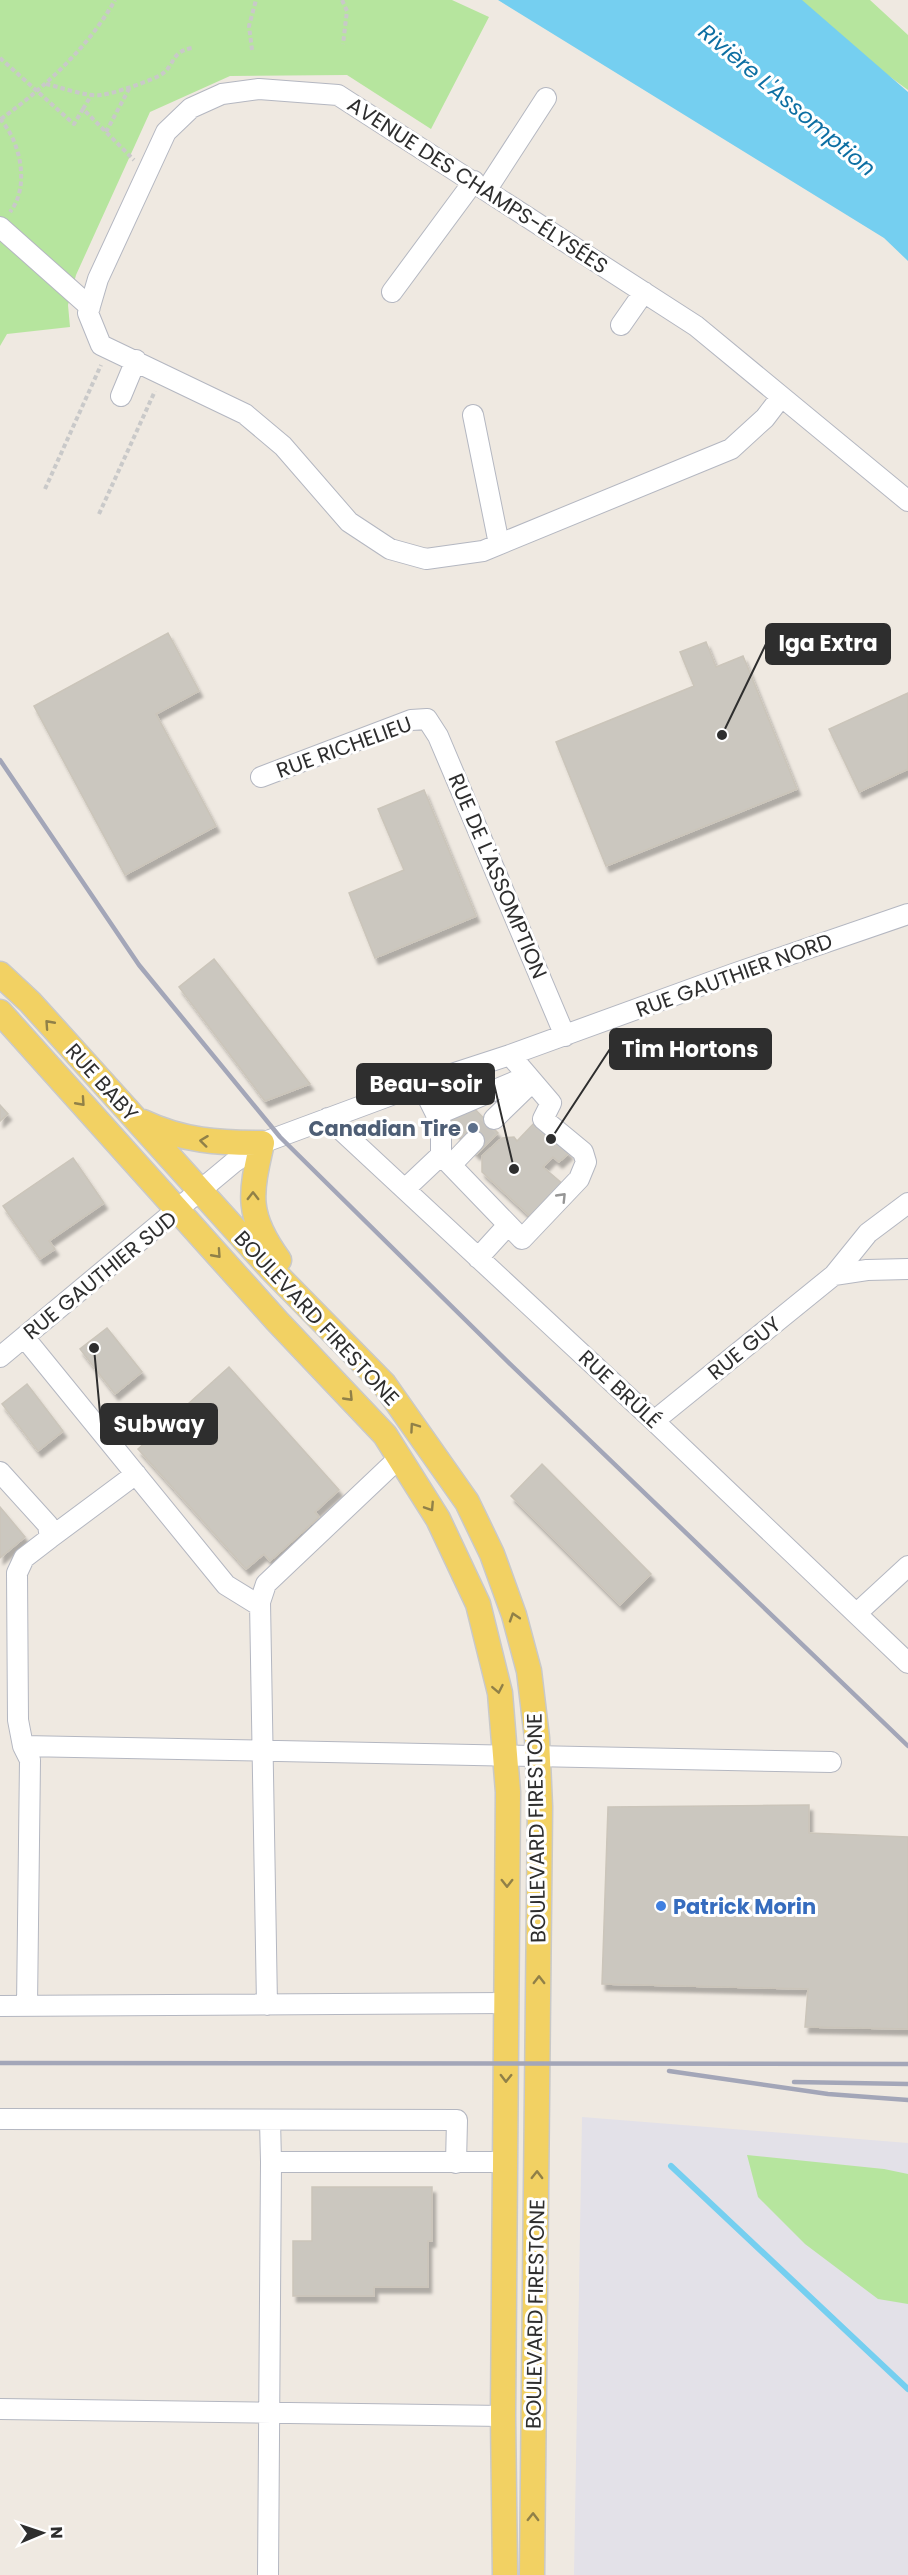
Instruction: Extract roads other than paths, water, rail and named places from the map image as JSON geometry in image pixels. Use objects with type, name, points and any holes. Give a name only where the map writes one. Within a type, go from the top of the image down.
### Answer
[{"type":"main road","name":"RUE BABY","points":[[0,974],[30,1002],[201,1192]]},
{"type":"main road","name":"RUE BABY","points":[[0,1012],[178,1210]]},
{"type":"main road","points":[[135,1119],[166,1133],[185,1138],[226,1143],[262,1143],[252,1196],[258,1226],[265,1240],[335,1334]]},
{"type":"main road","name":"BOULEVARD FIRESTONE","points":[[201,1192],[270,1268],[384,1384],[467,1502],[492,1554],[514,1615],[529,1671],[538,1756],[540,1807],[532,2575]]},
{"type":"main road","name":"BOULEVARD FIRESTONE","points":[[178,1210],[276,1321],[385,1435],[438,1519],[478,1604],[500,1693],[508,1792],[503,2416],[505,2575]]},
{"type":"street","name":"AVENUE DES CHAMPS-ÉLYSÉES","points":[[90,307],[98,279],[166,132],[191,108],[222,94],[259,89],[338,95],[481,185],[696,326],[757,374],[781,397],[908,501]]},
{"type":"street","points":[[392,292],[481,185],[546,98]]},
{"type":"street","points":[[3,222],[90,307],[88,312],[101,345],[244,414],[283,447],[349,522],[390,549],[426,559],[483,551],[731,449],[765,418],[781,397]]},
{"type":"street","points":[[621,325],[644,292]]},
{"type":"street","points":[[121,396],[136,360]]},
{"type":"street","points":[[473,415],[499,544]]},
{"type":"street","name":"RUE RICHELIEU","points":[[261,777],[411,720],[427,719]]},
{"type":"street","name":"RUE DE L'ASSOMPTION","points":[[427,719],[438,736],[565,1036]]},
{"type":"street","name":"RUE GAUTHIER NORD","points":[[201,1192],[233,1162],[262,1143],[421,1084],[565,1036],[733,974],[908,914]]},
{"type":"street","points":[[478,1258],[515,1232],[579,1179],[586,1162],[583,1152],[543,1119],[551,1103],[510,1055]]},
{"type":"street","points":[[436,1114],[530,1079]]},
{"type":"street","points":[[494,1119],[530,1079]]},
{"type":"street","points":[[421,1084],[441,1124],[446,1160],[515,1232]]},
{"type":"street","name":"RUE BRÛLÉ","points":[[328,1118],[858,1612],[908,1663]]},
{"type":"street","points":[[405,1190],[474,1141]]},
{"type":"street","name":"RUE GAUTHIER SUD","points":[[0,1357],[201,1192]]},
{"type":"street","name":"RUE GUY","points":[[654,1422],[834,1275],[868,1233],[908,1203]]},
{"type":"street","points":[[834,1275],[867,1270],[908,1269]]},
{"type":"street","points":[[24,1337],[226,1585],[260,1606]]},
{"type":"street","points":[[267,2005],[260,1606],[266,1584],[399,1458]]},
{"type":"street","points":[[0,1472],[48,1526],[50,1538]]},
{"type":"street","points":[[27,2006],[30,1760],[23,1746],[18,1720],[17,1573],[24,1558],[136,1474]]},
{"type":"street","points":[[858,1612],[908,1566]]},
{"type":"street","points":[[23,1746],[831,1762]]},
{"type":"street","points":[[0,2006],[507,2003]]},
{"type":"street","points":[[0,2119],[457,2120],[456,2163]]},
{"type":"street","points":[[268,2575],[270,2120]]},
{"type":"street","points":[[271,2162],[506,2162]]},
{"type":"street","points":[[0,2409],[503,2416]]},
{"type":"water","name":"Rivière L'Assomption","points":[[498,0],[802,0],[908,92],[908,261],[884,238]]},
{"type":"waterway","points":[[671,2166],[908,2389]]},
{"type":"tunnel","points":[[474,1141],[494,1119]]},
{"type":"railway","points":[[0,760],[139,965],[280,1137],[507,1361],[908,1746]]},
{"type":"railway","points":[[0,2063],[908,2064]]},
{"type":"railway","points":[[669,2071],[828,2094],[908,2100]]},
{"type":"railway","points":[[794,2082],[908,2084]]},
{"type":"place","name":"Iga Extra","points":[[722,735]]},
{"type":"place","name":"Canadian Tire","points":[[473,1128]]},
{"type":"place","name":"Tim Hortons","points":[[551,1139]]},
{"type":"place","name":"Beau-soir","points":[[514,1169]]},
{"type":"place","name":"Subway","points":[[94,1348]]},
{"type":"place","name":"Patrick Morin","points":[[661,1906]]}]
